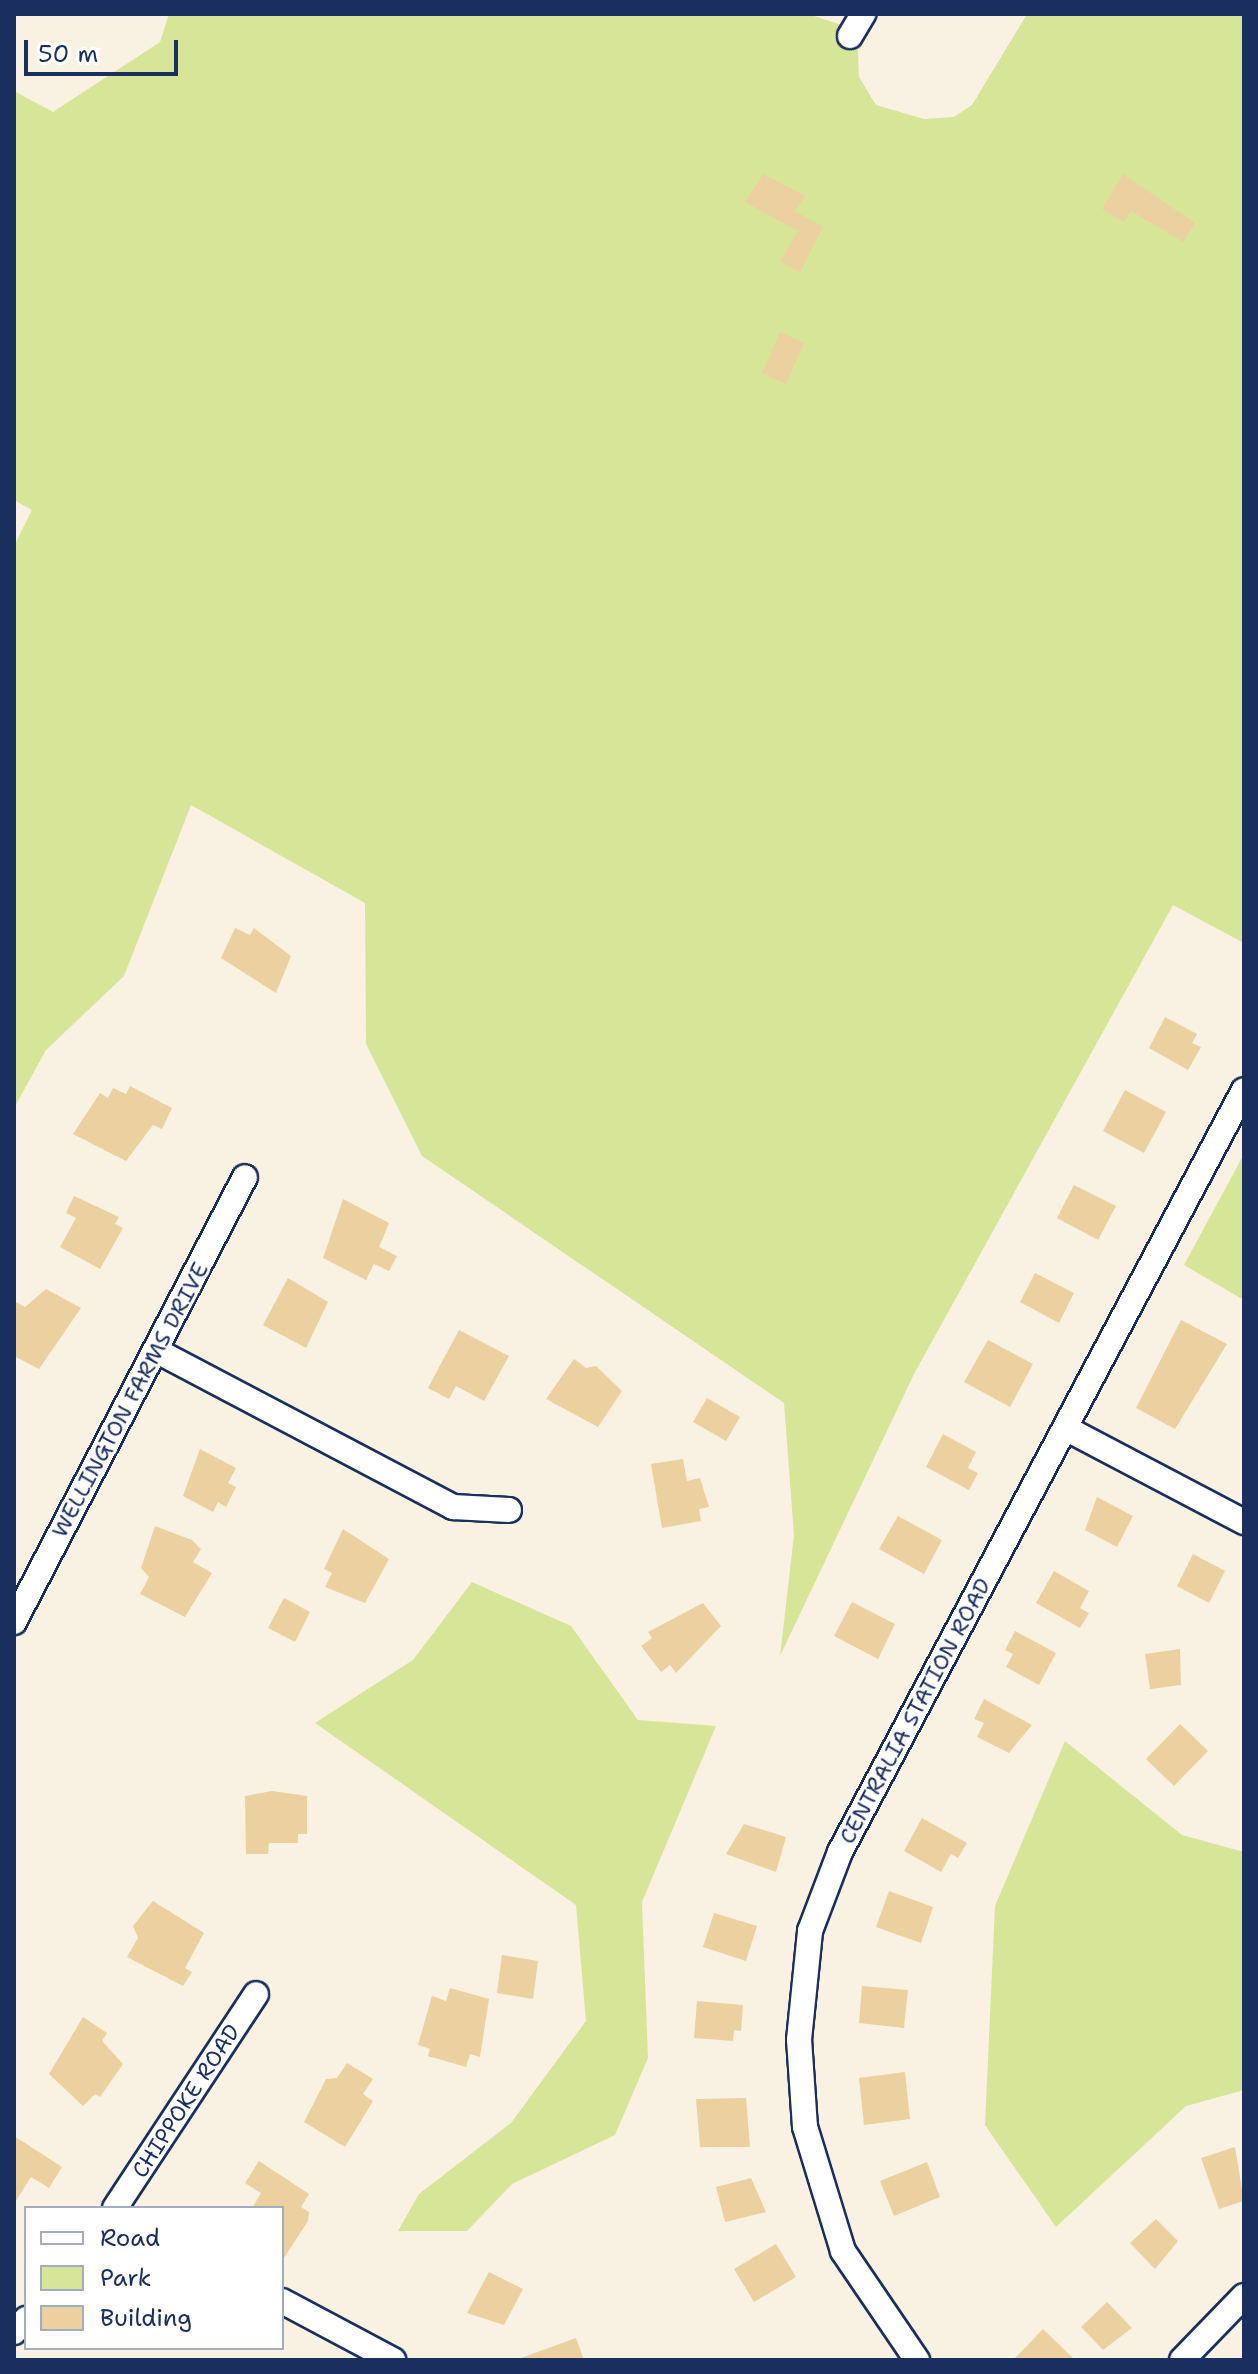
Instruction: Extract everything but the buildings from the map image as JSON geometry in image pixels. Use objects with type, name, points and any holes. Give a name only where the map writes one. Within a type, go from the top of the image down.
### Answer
[{"type":"street","points":[[850,36],[863,14]]},
{"type":"street","name":"CENTRALIA STATION ROAD","points":[[917,2360],[843,2251],[821,2187],[803,2105],[804,1973],[810,1931],[840,1852],[1067,1429],[1244,1090]]},
{"type":"street","name":"WELLINGTON FARMS DRIVE","points":[[14,1622],[245,1177]]},
{"type":"street","points":[[157,1351],[453,1507],[509,1510]]},
{"type":"street","points":[[1067,1429],[1244,1522]]},
{"type":"street","name":"CHIPPOKE ROAD","points":[[125,2205],[256,1994]]},
{"type":"street","points":[[1182,2360],[1244,2296]]},
{"type":"street","points":[[284,2302],[393,2360]]},
{"type":"green space","points":[[169,14],[808,14],[857,30],[859,77],[876,105],[924,119],[954,117],[972,105],[1027,14],[1244,14],[1244,943],[1173,905],[914,1374],[780,1656],[794,1535],[784,1403],[422,1156],[366,1044],[365,903],[191,805],[124,976],[46,1050],[14,1108],[14,546],[32,510],[14,500],[14,91],[53,112],[160,42]]},
{"type":"green space","points":[[1244,1154],[1244,1300],[1184,1265]]},
{"type":"green space","points":[[472,1582],[571,1626],[638,1720],[716,1726],[642,1902],[648,2058],[615,2135],[512,2184],[467,2231],[398,2231],[419,2194],[511,2123],[586,2021],[576,1905],[315,1723],[413,1660]]},
{"type":"green space","points":[[1065,1741],[1182,1835],[1244,1852],[1244,2090],[1186,2106],[1056,2227],[985,2125],[995,1906]]}]
